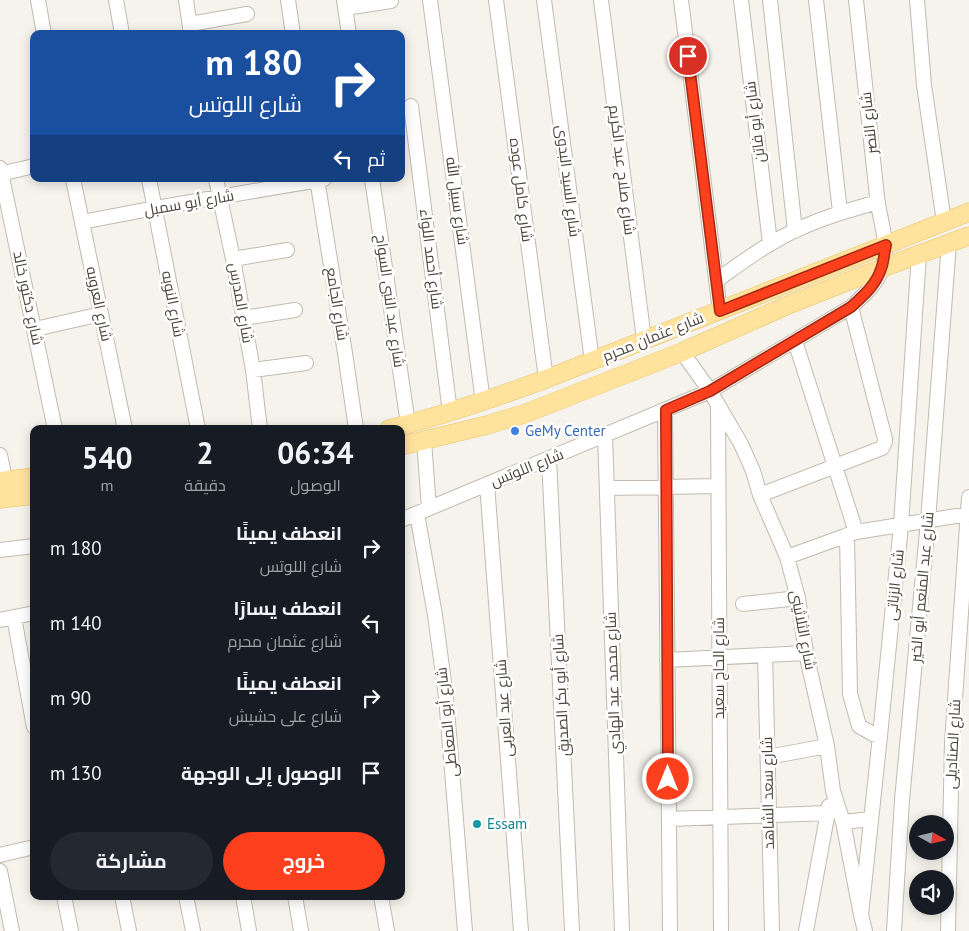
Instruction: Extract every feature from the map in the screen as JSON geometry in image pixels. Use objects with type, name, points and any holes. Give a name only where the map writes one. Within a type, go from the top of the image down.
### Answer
[{"type":"main road","name":"شارع عثمان محرم","points":[[404,425],[483,402],[546,379],[969,212]]},
{"type":"main road","name":"شارع عثمان محرم","points":[[405,445],[524,414],[682,352],[788,305],[969,236]]},
{"type":"main road","points":[[4,490],[30,479]]},
{"type":"main road","points":[[4,490],[30,494]]},
{"type":"street","points":[[38,0],[43,30]]},
{"type":"street","points":[[116,0],[121,30]]},
{"type":"street","points":[[186,0],[190,29],[247,14]]},
{"type":"street","points":[[288,0],[292,30]]},
{"type":"street","name":"شارع سبيل الله","points":[[430,0],[483,402]]},
{"type":"street","name":"شارع كامل عوده","points":[[496,0],[546,379]]},
{"type":"street","name":"شارع السيد البدوى","points":[[544,0],[592,361]]},
{"type":"street","name":"شارع صلاح عبد الكريم","points":[[601,0],[644,340]]},
{"type":"street","points":[[681,0],[720,311]]},
{"type":"street","name":"شارع أبو فاتن","points":[[741,0],[770,243]]},
{"type":"street","points":[[770,0],[795,231]]},
{"type":"street","points":[[816,0],[840,212]]},
{"type":"street","name":"شارع النصر","points":[[856,0],[878,202],[886,245]]},
{"type":"street","points":[[917,0],[924,86],[944,222]]},
{"type":"street","points":[[348,30],[344,4],[390,1]]},
{"type":"street","name":"شارع أحمد اللواء","points":[[411,106],[450,412]]},
{"type":"street","points":[[0,172],[30,167]]},
{"type":"street","name":"شارع دكتور خالد","points":[[0,172],[54,425]]},
{"type":"street","name":"شارع العروبه","points":[[74,182],[124,425]]},
{"type":"street","name":"شارع النوبه","points":[[150,182],[197,425]]},
{"type":"street","name":"شارع المدرس","points":[[217,182],[244,318],[260,425]]},
{"type":"street","name":"شارع أبو سمبل","points":[[82,222],[302,182]]},
{"type":"street","name":"شارع الجامع","points":[[319,182],[355,425]]},
{"type":"street","name":"شارع عبد النبى السواح","points":[[372,182],[408,424]]},
{"type":"street","points":[[716,280],[770,243],[840,212],[878,202]]},
{"type":"street","name":"شارع عبد المنعم أبو الخير","points":[[894,931],[902,800],[928,521],[949,243]]},
{"type":"street","name":"شارع اللوتس","points":[[405,518],[710,391],[851,307],[864,296],[876,280],[882,268],[886,245]]},
{"type":"street","points":[[233,259],[287,250]]},
{"type":"street","name":"شارع الزناتى","points":[[860,915],[901,526],[919,254]]},
{"type":"street","points":[[760,495],[882,448],[885,442],[851,307]]},
{"type":"street","points":[[244,318],[294,310]]},
{"type":"street","points":[[34,329],[101,314]]},
{"type":"street","points":[[795,341],[834,466],[851,533],[850,694],[859,726],[872,734],[880,736]]},
{"type":"street","name":"شارع الثلاثينى","points":[[682,352],[710,391],[741,444],[753,471],[760,495],[787,557],[798,598],[806,653],[827,746],[832,791],[843,822],[860,915],[865,931]]},
{"type":"street","points":[[253,370],[306,363]]},
{"type":"street","name":"شارع الحاج سعيد","points":[[718,404],[721,931]]},
{"type":"street","points":[[666,410],[670,931]]},
{"type":"street","name":"شارع محمد عبد الهادي","points":[[605,435],[622,931]]},
{"type":"street","name":"شارع أبو المعاطى","points":[[424,441],[423,511],[446,697],[465,931]]},
{"type":"street","points":[[0,455],[4,490]]},
{"type":"street","name":"شارع أبو بكر الصديق","points":[[549,459],[572,931]]},
{"type":"street","name":"شارع عيد العربى","points":[[487,484],[521,931]]},
{"type":"street","points":[[607,488],[718,486]]},
{"type":"street","name":"شارع الصناديلى","points":[[948,931],[952,743],[969,497]]},
{"type":"street","points":[[787,557],[851,533],[969,514]]},
{"type":"street","points":[[0,550],[30,546]]},
{"type":"street","points":[[743,604],[798,598]]},
{"type":"street","points":[[0,620],[30,614]]},
{"type":"street","points":[[14,617],[30,705]]},
{"type":"street","points":[[668,660],[806,653]]},
{"type":"street","name":"شارع سعد الشاهد","points":[[765,655],[772,931]]},
{"type":"street","points":[[768,757],[827,746]]},
{"type":"street","points":[[806,931],[832,791]]},
{"type":"street","points":[[669,819],[827,813]]},
{"type":"street","points":[[843,822],[871,819]]},
{"type":"street","points":[[0,855],[30,848]]},
{"type":"street","points":[[0,871],[12,931]]},
{"type":"street","points":[[65,900],[71,931]]},
{"type":"street","points":[[123,900],[129,931]]},
{"type":"street","points":[[187,900],[193,931]]},
{"type":"street","points":[[244,900],[249,931]]},
{"type":"street","points":[[296,900],[301,931]]},
{"type":"street","points":[[383,900],[387,931]]},
{"type":"place","name":"GeMy Center","points":[[515,431]]},
{"type":"place","name":"Essam","points":[[477,824]]},
{"type":"route","points":[[668,779],[666,410],[710,391],[851,307],[864,296],[876,280],[882,268],[886,245],[720,311],[688,56]]}]
